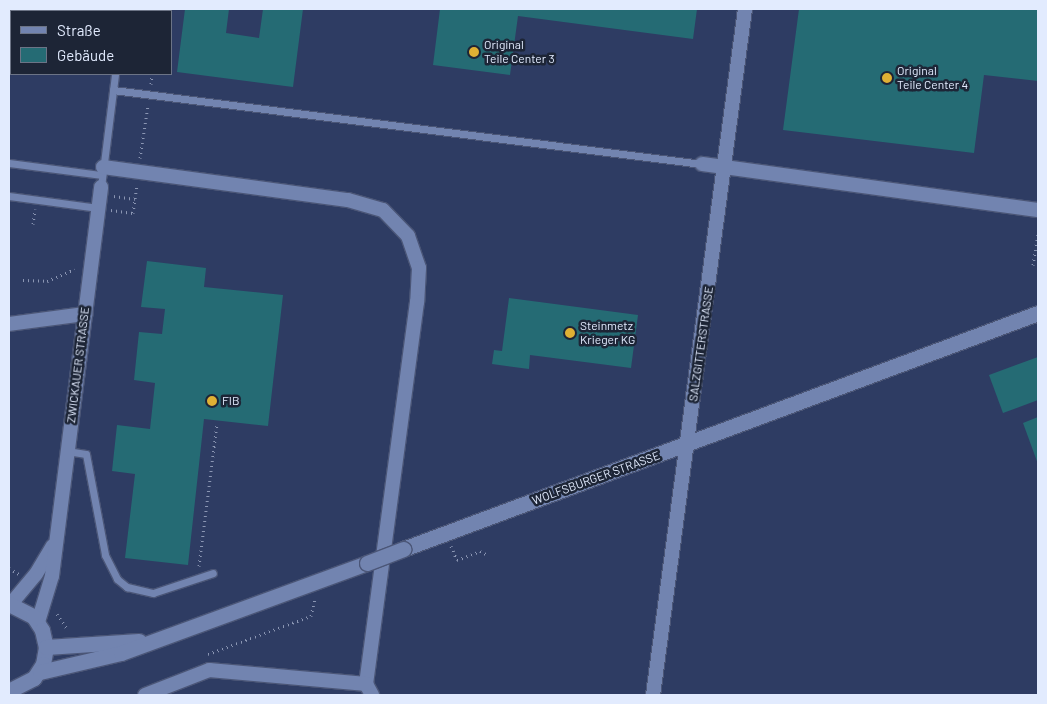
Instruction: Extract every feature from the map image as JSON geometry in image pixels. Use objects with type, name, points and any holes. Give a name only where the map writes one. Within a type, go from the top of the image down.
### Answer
[{"type":"street","name":"SALZGITTERSTRASSE","points":[[653,695],[746,9]]},
{"type":"street","points":[[702,164],[724,169],[1038,210]]},
{"type":"street","points":[[102,176],[138,172],[348,200],[383,210],[408,236],[419,268],[418,302],[369,690],[209,670],[145,695]]},
{"type":"street","name":"ZWICKAUER STRASSE","points":[[38,622],[52,576],[102,176]]},
{"type":"street","name":"WOLFSBURGER STRASSE","points":[[40,672],[99,660],[310,584],[1038,313]]},
{"type":"street","points":[[9,324],[85,314]]},
{"type":"street","name":"ZWICKAUER STRASSE","points":[[9,604],[36,574],[55,543]]},
{"type":"street","points":[[9,604],[26,611],[38,622],[46,647],[40,672],[25,686],[9,691]]},
{"type":"street","name":"WOLFSBURGER STRASSE","points":[[46,647],[153,640]]},
{"type":"lane","points":[[9,163],[102,176],[115,75]]},
{"type":"lane","points":[[113,90],[702,164]]},
{"type":"lane","points":[[9,196],[98,208]]},
{"type":"lane","points":[[67,452],[86,454],[105,555],[117,579],[127,587],[153,593],[213,573]]},
{"type":"path","points":[[138,172],[152,75]]},
{"type":"path","points":[[98,208],[133,213],[136,191]]},
{"type":"path","points":[[1033,265],[1038,233]]},
{"type":"path","points":[[24,280],[47,281],[80,267],[91,268]]},
{"type":"path","points":[[197,579],[217,423]]},
{"type":"path","points":[[445,534],[457,560],[480,551],[488,555]]},
{"type":"path","points":[[201,657],[311,616],[315,598],[310,584]]},
{"type":"building","points":[[9,9],[73,9],[10,10],[10,18]]},
{"type":"building","points":[[185,9],[229,9],[226,33],[259,38],[263,9],[303,9],[293,87],[177,72]]},
{"type":"building","name":"Original Teile Center 3","points":[[440,9],[697,9],[693,39],[518,16],[510,75],[433,65]]},
{"type":"building","name":"Original Teile Center 4","points":[[799,9],[1038,9],[1038,81],[984,75],[974,153],[783,130]]},
{"type":"building","name":"FIB","points":[[147,261],[206,268],[204,287],[283,295],[268,426],[204,419],[188,565],[125,558],[135,474],[112,471],[117,425],[150,429],[155,383],[134,380],[139,332],[162,334],[165,309],[141,307]]},
{"type":"building","name":"Steinmetz Krieger KG","points":[[509,298],[638,315],[631,368],[530,355],[529,369],[492,364],[494,350],[502,351]]},
{"type":"building","points":[[1038,357],[1038,400],[1003,413],[989,375]]},
{"type":"building","points":[[1038,417],[1038,464],[1023,423]]},
{"type":"place","name":"Original Teile Center 3","points":[[474,52]]},
{"type":"place","name":"Original Teile Center 4","points":[[887,78]]},
{"type":"place","name":"Steinmetz Krieger KG","points":[[570,333]]},
{"type":"place","name":"FIB","points":[[212,401]]}]
